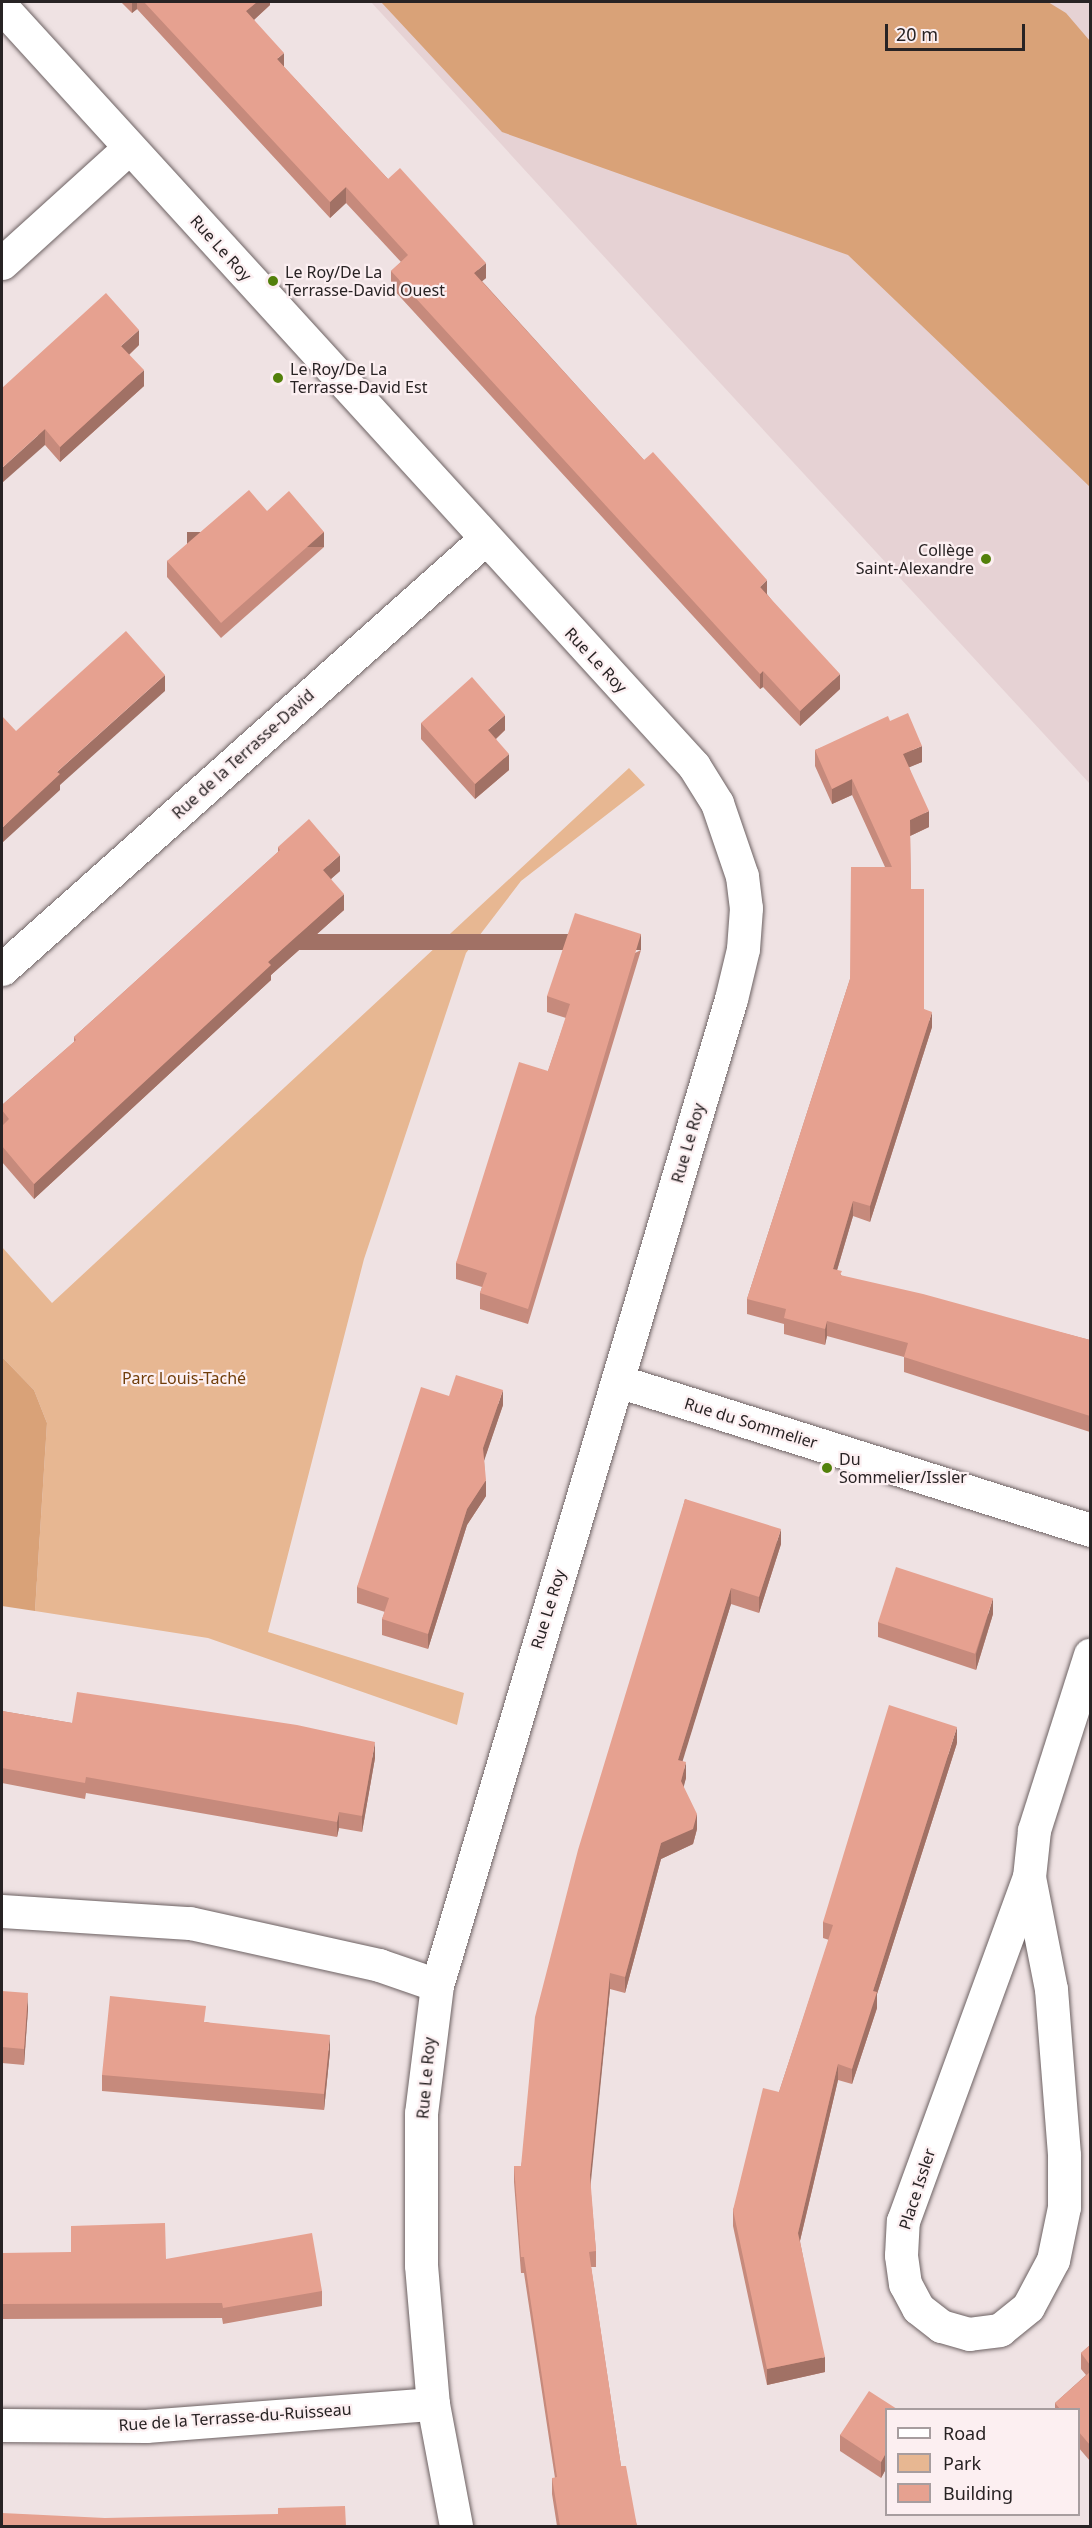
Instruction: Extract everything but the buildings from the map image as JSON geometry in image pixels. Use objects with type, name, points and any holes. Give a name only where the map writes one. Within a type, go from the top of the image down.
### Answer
[{"type":"street","name":"Rue Le Roy","points":[[2,7],[694,766],[717,803],[742,876],[746,908],[743,949],[733,989],[618,1381],[510,1731],[436,1985],[421,2125],[421,2265],[433,2404],[456,2526]]},
{"type":"street","points":[[2,262],[129,147]]},
{"type":"street","name":"Rue de la Terrasse-David","points":[[2,969],[485,539]]},
{"type":"street","name":"Rue du Sommelier","points":[[618,1381],[1090,1530]]},
{"type":"street","name":"Place Issler","points":[[1029,1877],[1050,1989],[1065,2155],[1064,2207],[1053,2260],[1028,2307],[1000,2330],[969,2334],[940,2326],[918,2308],[905,2284],[900,2255],[903,2221],[1029,1877],[1034,1830],[1090,1654]]},
{"type":"street","points":[[2,1911],[190,1923],[379,1965],[436,1985]]},
{"type":"street","name":"Rue de la Terrasse-du-Ruisseau","points":[[2,2425],[146,2426],[433,2404]]},
{"type":"shaded area","name":"Collège Saint-Alexandre","points":[[371,2],[1090,2],[1090,784],[674,333]]},
{"type":"shaded area","points":[[381,2],[1048,2],[1066,13],[1090,41],[1090,487],[848,255],[502,132]]},
{"type":"shaded area","points":[[2,1357],[34,1390],[47,1423],[35,1611],[2,1606]]},
{"type":"green space","name":"Parc Louis-Taché","points":[[629,768],[645,785],[521,881],[466,953],[364,1259],[268,1632],[464,1693],[457,1725],[208,1638],[35,1611],[47,1423],[34,1390],[2,1357],[2,1247],[52,1303]]},
{"type":"place","name":"Le Roy/De La Terrasse-David Ouest","points":[[273,281]]},
{"type":"place","name":"Le Roy/De La Terrasse-David Est","points":[[278,378]]},
{"type":"place","name":"Collège Saint-Alexandre","points":[[986,559]]},
{"type":"place","name":"Du Sommelier/Issler","points":[[827,1468]]}]
